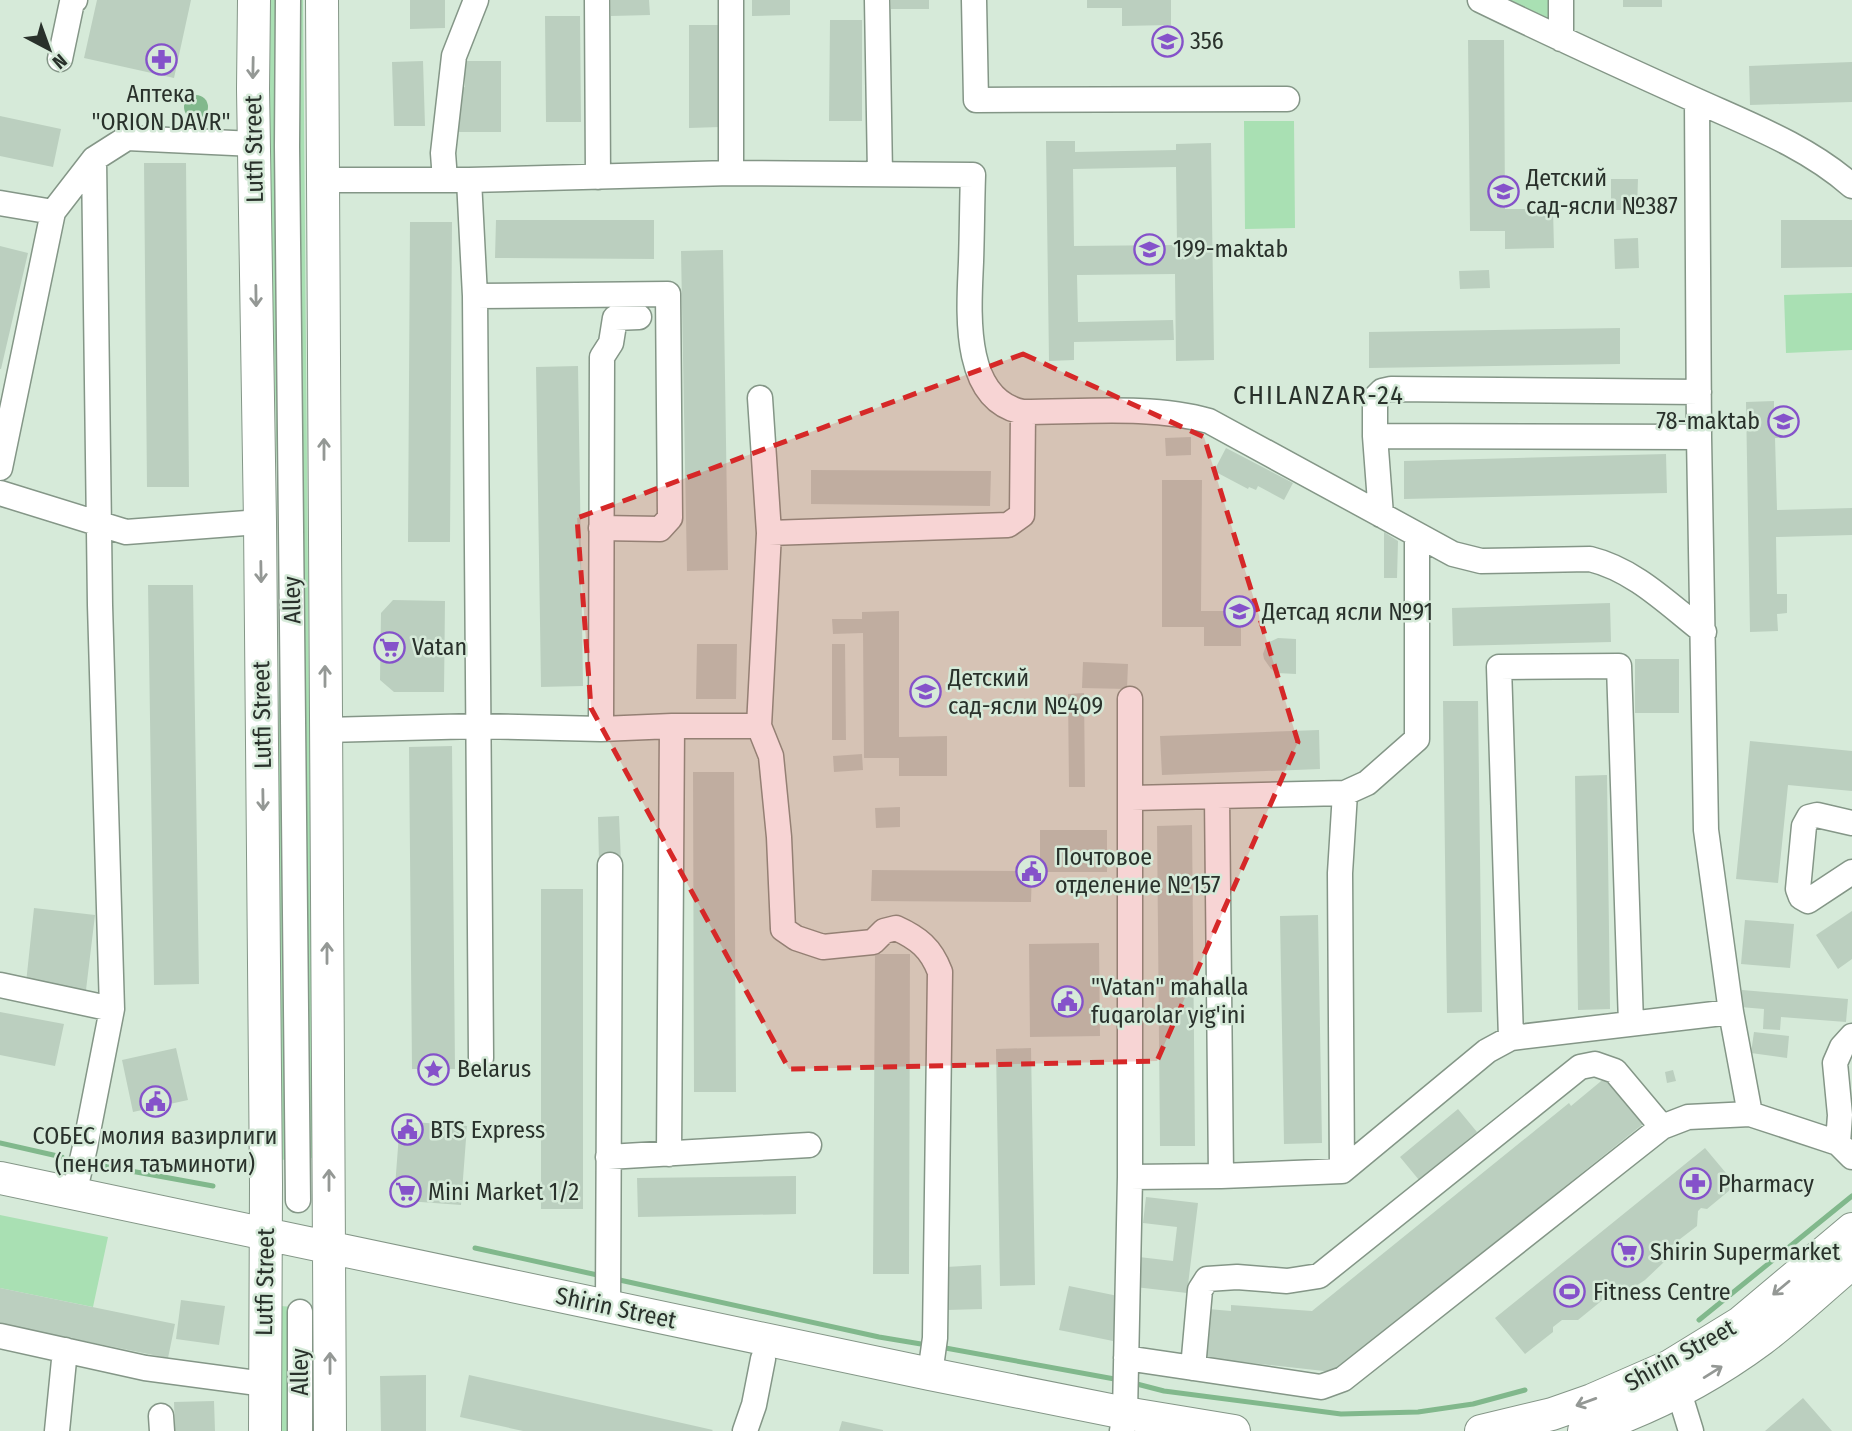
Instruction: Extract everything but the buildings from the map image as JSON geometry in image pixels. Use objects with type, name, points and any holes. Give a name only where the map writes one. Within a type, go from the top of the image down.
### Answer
[{"type":"main road","name":"Lutfi Street","points":[[254,0],[266,1244],[265,1431]]},
{"type":"main road","points":[[322,0],[330,1431]]},
{"type":"main road","name":"Shirin Street","points":[[0,1178],[74,1194],[266,1244],[763,1359],[1119,1425],[1234,1431]]},
{"type":"main road","name":"Shirin Street","points":[[0,1198],[266,1244]]},
{"type":"main road","name":"Shirin Street","points":[[1584,1431],[1643,1409],[1852,1229]]},
{"type":"main road","name":"Shirin Street","points":[[330,1258],[608,1307],[933,1356],[1119,1425]]},
{"type":"main road","name":"Shirin Street","points":[[1481,1431],[1720,1368],[1763,1339],[1852,1263]]},
{"type":"street","points":[[60,59],[72,2],[75,0]]},
{"type":"street","name":"Alley","points":[[288,0],[287,146],[298,1200]]},
{"type":"street","points":[[476,0],[454,56],[443,153],[457,180],[475,296],[481,1058]]},
{"type":"street","points":[[597,0],[598,177]]},
{"type":"street","points":[[731,0],[731,173]]},
{"type":"street","points":[[877,0],[880,174]]},
{"type":"street","points":[[974,0],[976,100],[1287,99]]},
{"type":"street","points":[[1480,0],[1561,40],[1746,121],[1832,168],[1852,186]]},
{"type":"street","points":[[1561,0],[1561,40]]},
{"type":"street","points":[[1698,101],[1699,437],[1706,830],[1731,1012],[1750,1114]]},
{"type":"street","points":[[0,468],[53,212],[93,159],[127,138],[254,144]]},
{"type":"street","points":[[74,1194],[112,1009],[99,524],[93,159]]},
{"type":"street","points":[[322,180],[457,180],[731,173],[973,175],[971,338],[979,373],[987,388],[1008,409],[1023,412],[1156,412],[1185,414],[1209,421],[1453,554],[1481,561],[1590,559],[1614,565],[1634,576],[1704,632]]},
{"type":"street","points":[[0,203],[53,212]]},
{"type":"street","points":[[475,296],[668,294],[670,518],[660,529],[601,528]]},
{"type":"street","points":[[601,729],[602,357],[611,343],[615,318],[639,317]]},
{"type":"street","points":[[1381,515],[1375,436],[1376,398],[1382,391],[1699,392]]},
{"type":"street","points":[[760,398],[769,533],[759,726],[771,757],[779,837],[783,929],[796,938],[824,947],[873,942],[884,931],[896,928],[909,934],[933,955],[940,972],[933,1356]]},
{"type":"street","points":[[769,533],[1009,525],[1022,515],[1023,412]]},
{"type":"street","points":[[1375,436],[1699,437]]},
{"type":"street","points":[[0,493],[126,532],[260,522]]},
{"type":"street","points":[[1131,799],[1345,793],[1367,783],[1417,739],[1417,535]]},
{"type":"street","points":[[1511,1038],[1499,667],[1619,666],[1623,1024],[1595,1063]]},
{"type":"street","points":[[1119,1425],[1126,1358],[1130,1177],[1130,699]]},
{"type":"street","points":[[326,730],[479,726],[601,729],[759,726]]},
{"type":"street","points":[[669,1154],[672,726]]},
{"type":"street","points":[[1342,1171],[1340,873],[1345,793]]},
{"type":"street","points":[[1217,797],[1221,1176]]},
{"type":"street","points":[[1852,823],[1817,815],[1809,817],[1804,826],[1798,889],[1801,897],[1808,901],[1852,872]]},
{"type":"street","points":[[608,1307],[610,865]]},
{"type":"street","points":[[0,985],[112,1009]]},
{"type":"street","points":[[1130,1177],[1342,1171],[1487,1051],[1511,1038],[1731,1012]]},
{"type":"street","points":[[1126,1358],[1321,1387],[1343,1378],[1662,1127],[1688,1117],[1750,1114],[1845,1150],[1835,1063],[1842,1047],[1852,1035]]},
{"type":"street","points":[[1193,1368],[1200,1290],[1208,1279],[1237,1277],[1287,1281],[1319,1276],[1580,1067],[1595,1063],[1615,1070],[1662,1127]]},
{"type":"street","points":[[608,1157],[809,1145]]},
{"type":"street","name":"Alley","points":[[300,1312],[300,1431]]},
{"type":"street","points":[[0,1336],[145,1368],[264,1384]]},
{"type":"street","points":[[57,1431],[65,1350]]},
{"type":"street","points":[[745,1431],[754,1405],[763,1359]]},
{"type":"street","points":[[1675,1379],[1691,1431]]},
{"type":"highlighted area","points":[[1023,354],[1204,437],[1298,742],[1157,1061],[789,1069],[591,708],[577,518]]},
{"type":"shaded area","points":[[270,0],[303,0],[313,1158],[279,1160],[279,551],[268,108]]},
{"type":"shaded area","points":[[1505,0],[1548,0],[1548,19]]},
{"type":"shaded area","points":[[196,95],[204,99],[208,107],[204,115],[196,119],[188,115],[184,107],[188,99]]},
{"type":"shaded area","points":[[1244,121],[1294,121],[1295,228],[1245,229]]},
{"type":"shaded area","points":[[1852,293],[1852,350],[1786,353],[1784,295]]},
{"type":"shaded area","points":[[0,1215],[108,1237],[93,1307],[0,1288]]},
{"type":"shaded area","points":[[281,1306],[317,1309],[316,1431],[282,1431]]},
{"type":"waterway","points":[[0,1143],[62,1157]]},
{"type":"waterway","points":[[98,1165],[213,1186]]},
{"type":"waterway","points":[[1699,1320],[1852,1196]]},
{"type":"waterway","points":[[475,1248],[602,1276]]},
{"type":"waterway","points":[[615,1279],[879,1337],[927,1345]]},
{"type":"waterway","points":[[940,1347],[1120,1380]]},
{"type":"waterway","points":[[1133,1383],[1164,1391],[1341,1414],[1418,1412],[1473,1404],[1525,1390]]},
{"type":"place","name":"356","points":[[1167,41]]},
{"type":"place","name":"Аптека \"ORION DAVR\"","points":[[161,60]]},
{"type":"place","name":"Детский сад-ясли №387","points":[[1503,192]]},
{"type":"place","name":"199-maktab","points":[[1150,249]]},
{"type":"place","name":"78-maktab","points":[[1783,421]]},
{"type":"place","name":"Детсад ясли №91","points":[[1239,612]]},
{"type":"place","name":"Vatan","points":[[389,647]]},
{"type":"place","name":"Детский сад-ясли №409","points":[[925,692]]},
{"type":"place","name":"Почтовое отделение №157","points":[[1032,871]]},
{"type":"place","name":"\"Vatan\" mahalla fuqarolar yig'ini","points":[[1068,1001]]},
{"type":"place","name":"Belarus","points":[[434,1069]]},
{"type":"place","name":"СОБЕС молия вазирлиги (пенсия таъминоти)","points":[[155,1102]]},
{"type":"place","name":"BTS Express","points":[[407,1130]]},
{"type":"place","name":"Pharmacy","points":[[1695,1184]]},
{"type":"place","name":"Mini Market 1/2","points":[[405,1192]]},
{"type":"place","name":"Shirin Supermarket","points":[[1627,1252]]},
{"type":"place","name":"Fitness Centre","points":[[1570,1292]]},
{"type":"district","name":"CHILANZAR-24","points":[[1319,395]]}]
